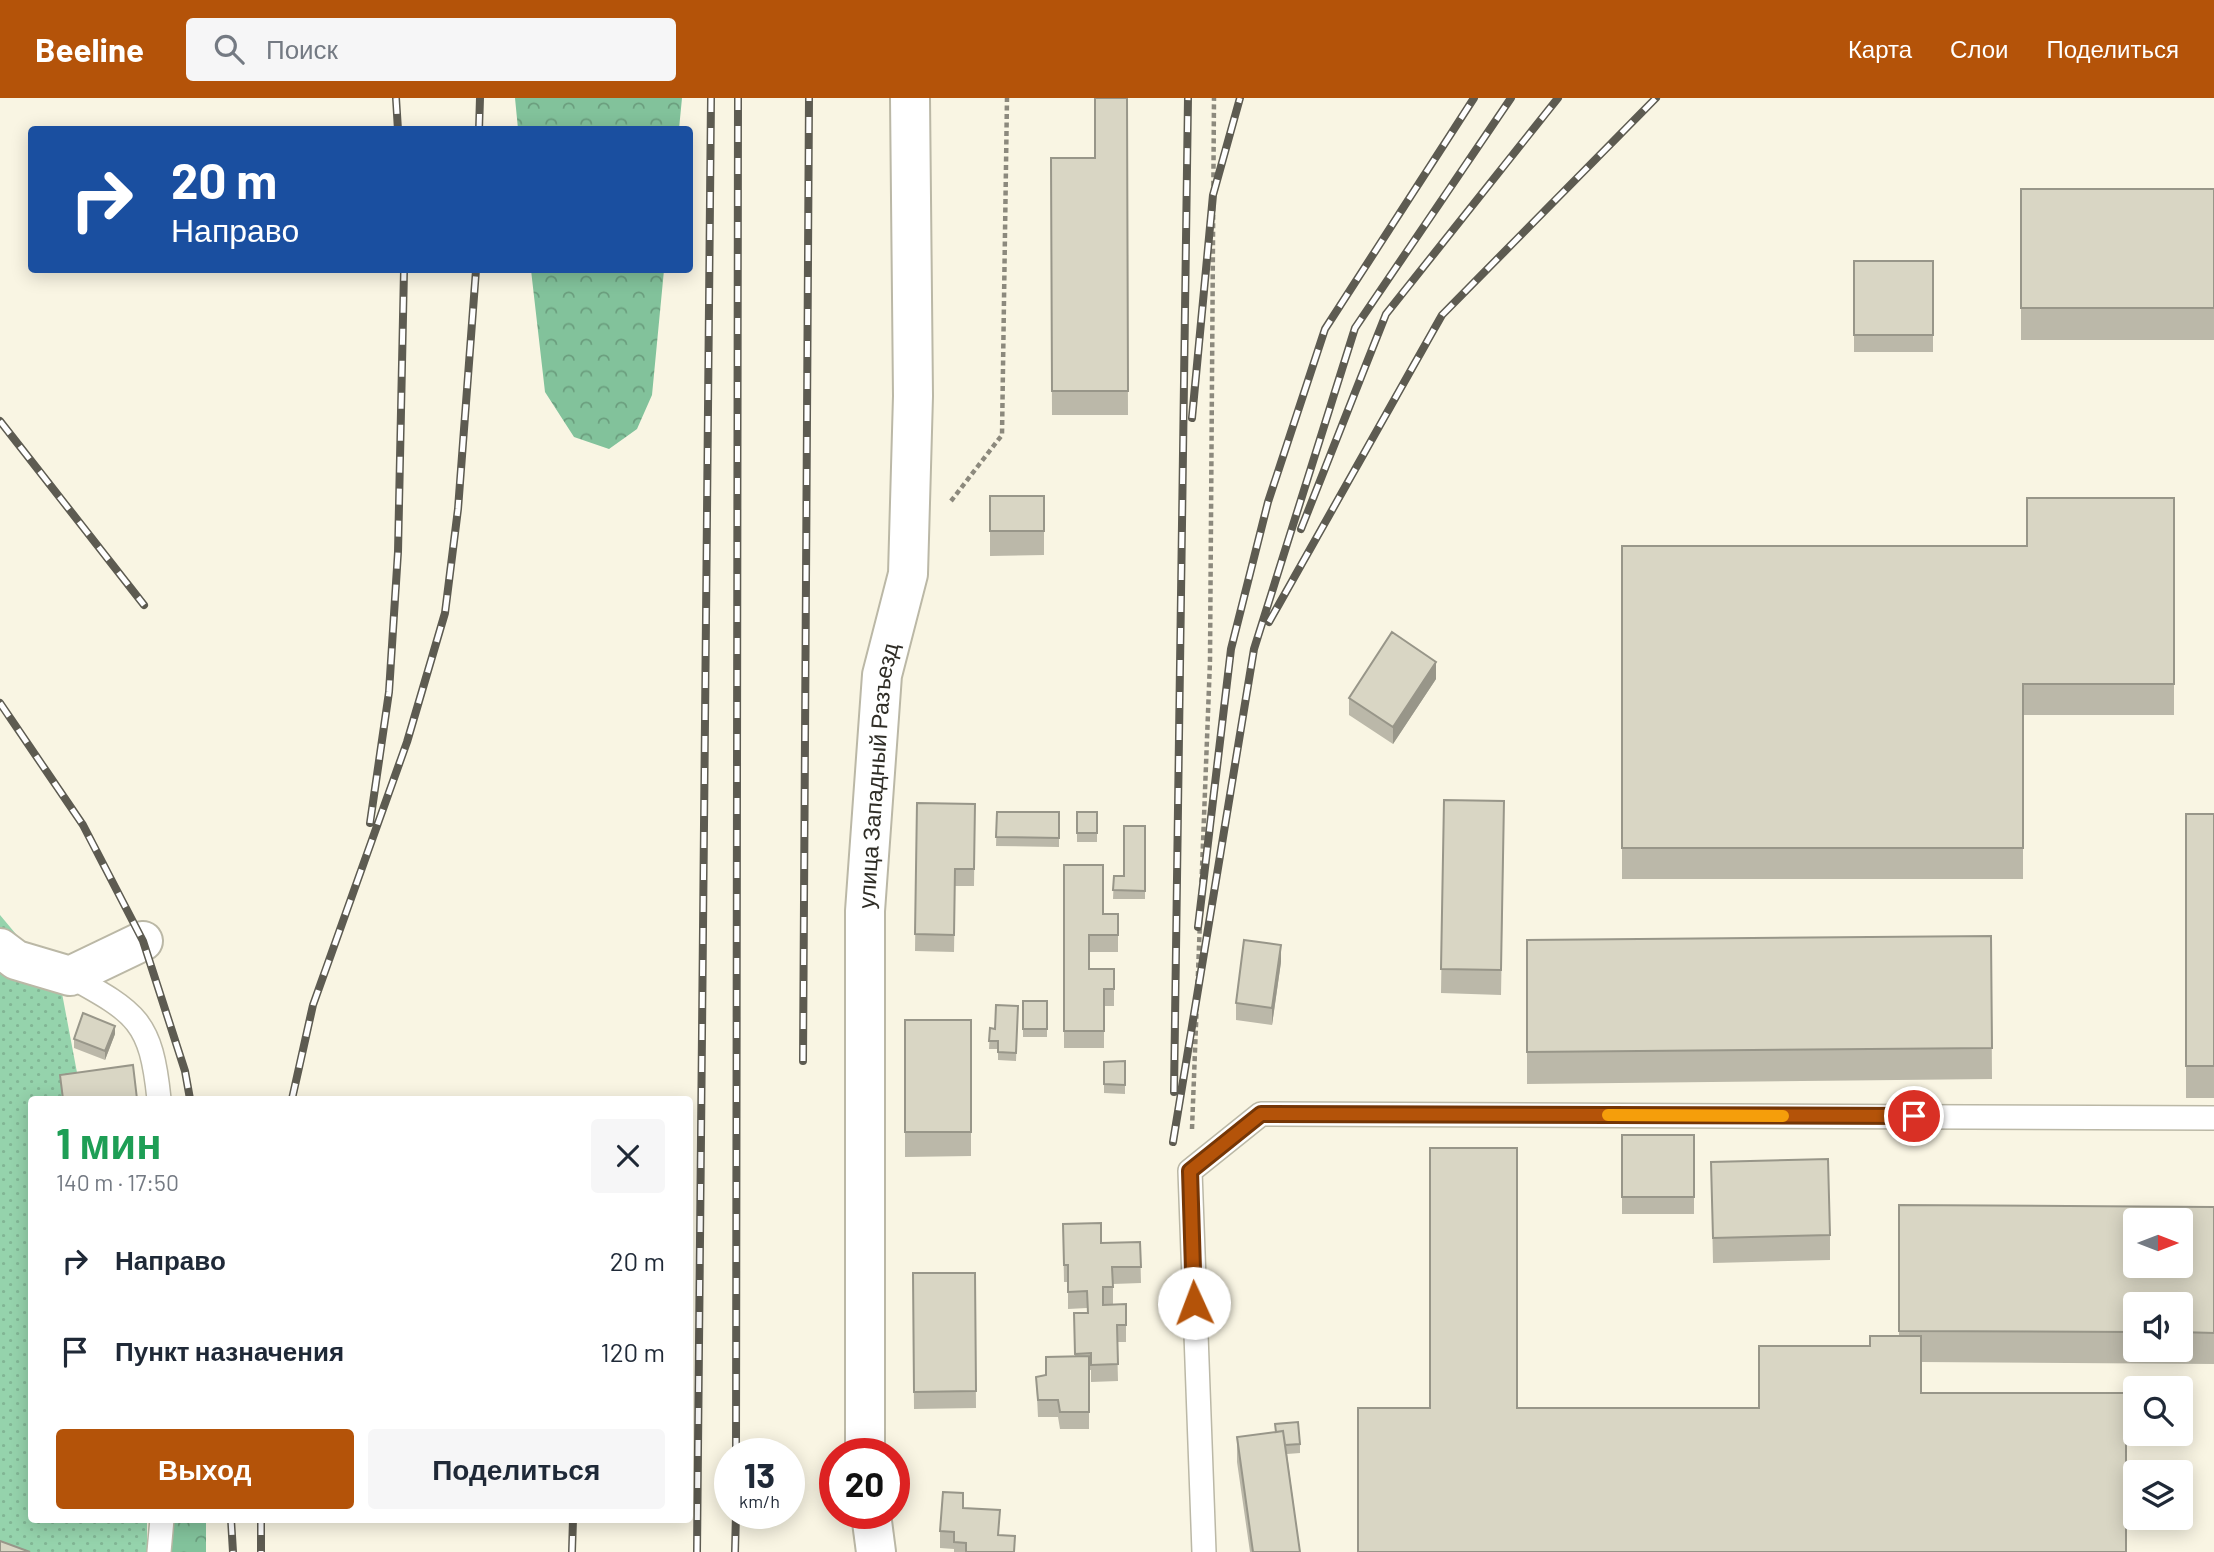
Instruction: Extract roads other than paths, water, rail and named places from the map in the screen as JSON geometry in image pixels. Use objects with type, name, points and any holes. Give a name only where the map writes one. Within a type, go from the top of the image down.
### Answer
[{"type":"street","name":"улица Западный Разъезд","points":[[865,1438],[865,911],[882,675],[908,574],[913,396],[910,98]]},
{"type":"street","points":[[0,948],[16,960],[70,976],[143,941]]},
{"type":"street","points":[[873,1529],[876,1552]]},
{"type":"lane","points":[[70,976],[118,1003],[144,1029],[156,1068],[159,1096]]},
{"type":"lane","points":[[1203,1552],[1190,1171],[1261,1114],[2214,1118]]},
{"type":"lane","points":[[159,1552],[162,1523]]},
{"type":"railway","points":[[396,98],[398,126]]},
{"type":"railway","points":[[479,126],[480,98]]},
{"type":"railway","points":[[697,1552],[711,98]]},
{"type":"railway","points":[[736,1438],[738,98]]},
{"type":"railway","points":[[803,1061],[809,98]]},
{"type":"railway","points":[[1174,1092],[1188,98]]},
{"type":"railway","points":[[1192,418],[1213,195],[1240,98]]},
{"type":"railway","points":[[1198,927],[1231,649],[1268,502],[1325,329],[1474,98]]},
{"type":"railway","points":[[1173,1142],[1254,649],[1355,328],[1511,98]]},
{"type":"railway","points":[[1301,529],[1386,314],[1558,98]]},
{"type":"railway","points":[[1269,622],[1442,315],[1656,98]]},
{"type":"railway","points":[[370,823],[389,692],[398,552],[404,273]]},
{"type":"railway","points":[[293,1096],[313,1005],[407,742],[445,613],[458,509],[476,273]]},
{"type":"railway","points":[[0,421],[144,605]]},
{"type":"railway","points":[[0,703],[83,825],[143,941],[185,1071],[189,1096]]},
{"type":"railway","points":[[231,1523],[233,1552]]},
{"type":"railway","points":[[261,1523],[261,1552]]},
{"type":"railway","points":[[572,1552],[573,1523]]},
{"type":"railway","points":[[735,1552],[736,1529]]}]
